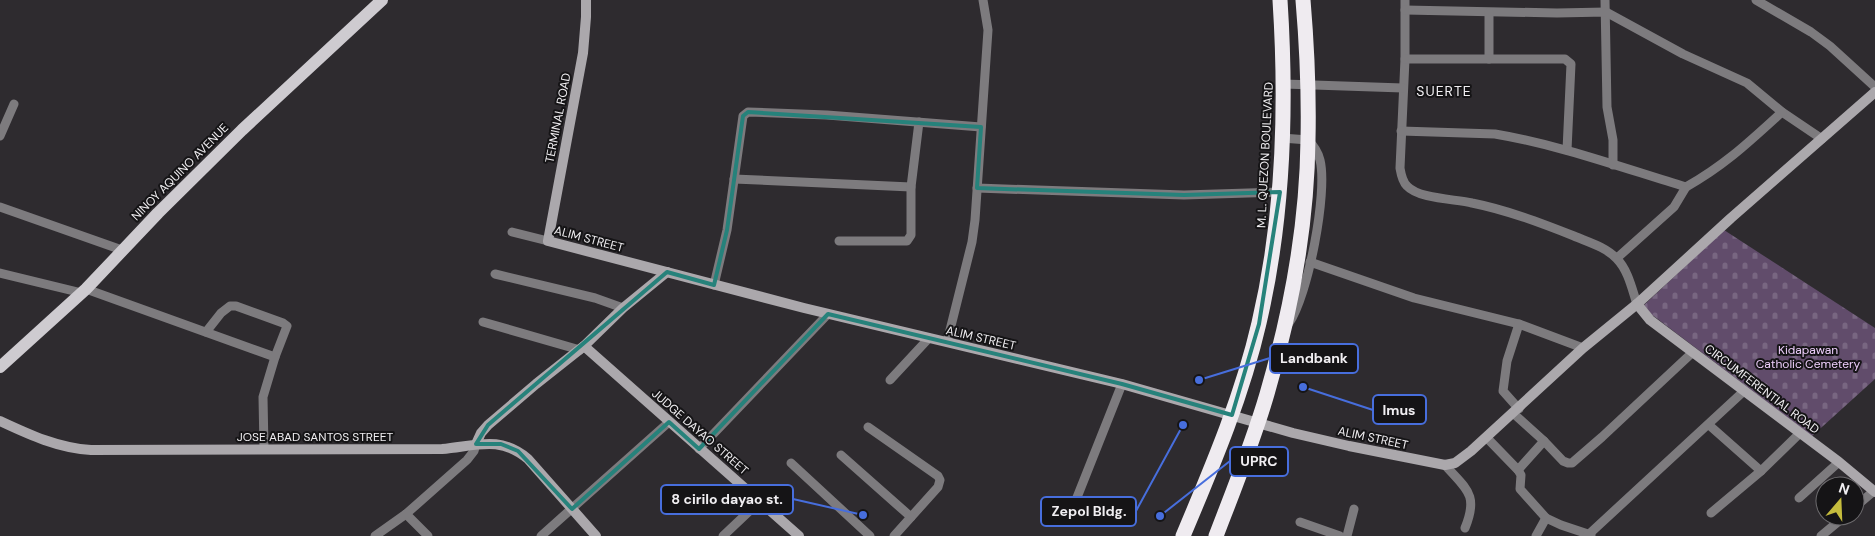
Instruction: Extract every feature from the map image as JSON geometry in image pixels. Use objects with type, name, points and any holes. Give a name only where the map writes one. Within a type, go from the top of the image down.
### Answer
[{"type":"highway","name":"M. L. QUEZON BOULEVARD","points":[[1183,536],[1232,415],[1259,324],[1270,271],[1280,192],[1284,84],[1280,0]]},
{"type":"highway","points":[[1216,536],[1258,423],[1284,329],[1301,235],[1308,140],[1308,85],[1304,0]]},
{"type":"main road","name":"NINOY AQUINO AVENUE","points":[[0,367],[84,291],[122,250],[242,130],[382,0]]},
{"type":"street","name":"TERMINAL ROAD","points":[[548,241],[583,53],[586,0]]},
{"type":"street","points":[[947,342],[972,242],[988,30],[983,0]]},
{"type":"street","points":[[1405,0],[1405,59],[1400,168],[1402,178],[1407,186],[1414,191],[1434,197],[1478,204],[1507,212],[1601,247],[1617,258],[1623,266],[1637,304]]},
{"type":"street","points":[[1606,0],[1608,107],[1613,140],[1613,165]]},
{"type":"street","points":[[1756,0],[1811,32],[1830,46],[1875,87]]},
{"type":"street","points":[[1404,10],[1489,13],[1606,12],[1683,54],[1747,83],[1782,112],[1822,139]]},
{"type":"street","points":[[1489,13],[1489,59]]},
{"type":"street","points":[[1405,59],[1565,58],[1571,64],[1568,150]]},
{"type":"street","points":[[1284,84],[1403,88]]},
{"type":"street","points":[[1445,464],[1455,463],[1487,438],[1584,348],[1637,304],[1731,218],[1875,92]]},
{"type":"street","points":[[0,136],[14,104]]},
{"type":"street","points":[[714,285],[727,230],[744,116],[748,112],[827,114],[981,127]]},
{"type":"street","points":[[1617,258],[1674,207],[1686,187],[1712,172],[1739,152],[1782,112]]},
{"type":"street","points":[[839,241],[907,241],[910,239],[911,187],[919,122]]},
{"type":"street","points":[[1401,131],[1495,134],[1568,150],[1686,187]]},
{"type":"street","points":[[1282,138],[1308,140],[1317,151],[1321,172],[1318,219],[1310,262],[1300,303],[1284,329]]},
{"type":"street","points":[[734,179],[911,187]]},
{"type":"street","points":[[977,188],[1184,195],[1280,192]]},
{"type":"street","points":[[0,207],[122,250]]},
{"type":"street","name":"ALIM STREET","points":[[512,232],[828,314],[1122,384],[1258,423],[1349,446],[1445,464]]},
{"type":"street","points":[[1310,262],[1414,298],[1519,324],[1584,348]]},
{"type":"street","points":[[375,536],[406,514],[467,460],[474,451],[481,433],[488,425],[582,348],[623,308],[667,272]]},
{"type":"street","points":[[0,273],[84,291],[275,357]]},
{"type":"street","points":[[495,274],[600,299],[623,308]]},
{"type":"street","name":"CIRCUMFERENTIAL ROAD","points":[[1637,304],[1650,320],[1839,462],[1874,491]]},
{"type":"street","points":[[206,332],[224,309],[236,306],[286,324],[262,397],[264,449]]},
{"type":"street","points":[[699,448],[828,314]]},
{"type":"street","points":[[483,322],[582,348]]},
{"type":"street","points":[[1519,324],[1507,361],[1503,391],[1516,411],[1563,461],[1572,463],[1602,438],[1693,352]]},
{"type":"street","points":[[890,380],[929,338]]},
{"type":"street","name":"JUDGE DAYAO STREET","points":[[582,348],[799,536]]},
{"type":"street","points":[[1072,510],[1122,384]]},
{"type":"street","points":[[1487,438],[1518,470],[1521,475],[1520,488],[1546,518],[1589,535],[1680,448],[1709,425],[1744,390]]},
{"type":"street","name":"JOSE ABAD SANTOS STREET","points":[[0,421],[37,438],[78,449],[136,451],[442,449],[476,444],[501,444],[518,450],[528,459],[596,536]]},
{"type":"street","points":[[541,536],[669,422]]},
{"type":"street","points":[[1709,425],[1761,471]]},
{"type":"street","points":[[868,427],[938,476],[940,480],[938,487],[894,536]]},
{"type":"street","points":[[1711,513],[1761,471],[1800,433]]},
{"type":"street","points":[[1518,470],[1544,441]]},
{"type":"street","points":[[841,454],[911,517]]},
{"type":"street","points":[[1799,498],[1839,462]]},
{"type":"street","points":[[792,463],[870,536]]},
{"type":"street","points":[[1445,464],[1463,486],[1472,501],[1470,515],[1465,528]]},
{"type":"street","points":[[723,536],[760,501]]},
{"type":"street","points":[[1347,536],[1354,509]]},
{"type":"street","points":[[406,514],[428,536]]},
{"type":"street","points":[[1536,536],[1546,518]]},
{"type":"street","points":[[1300,522],[1340,536]]},
{"type":"street","points":[[1821,536],[1833,526]]},
{"type":"highlighted area","points":[[748,112],[981,127],[977,188],[1184,195],[1280,192],[1259,324],[1232,415],[1122,384],[828,314],[699,449],[669,422],[572,509],[518,451],[501,444],[476,444],[488,425],[667,272],[714,285],[727,230],[743,116]]},
{"type":"green space","name":"Kidapawan Catholic Cemetery","points":[[1724,230],[1875,328],[1875,379],[1812,436],[1651,314],[1644,305]]},
{"type":"place","name":"Landbank","points":[[1199,380]]},
{"type":"place","name":"Imus","points":[[1303,387]]},
{"type":"place","name":"Zepol Bldg.","points":[[1183,425]]},
{"type":"place","name":"8 cirilo dayao st.","points":[[863,515]]},
{"type":"place","name":"UPRC","points":[[1160,516]]},
{"type":"district","name":"SUERTE","points":[[1444,91]]}]
